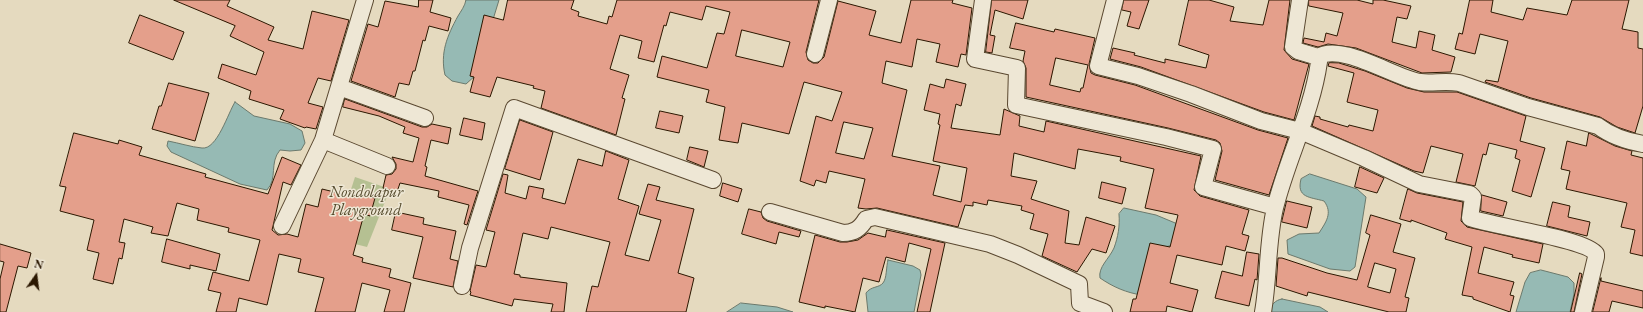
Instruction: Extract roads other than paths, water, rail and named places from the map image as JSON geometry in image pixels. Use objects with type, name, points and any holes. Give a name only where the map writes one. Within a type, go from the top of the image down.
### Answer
[{"type":"street","points":[[282,226],[323,140],[365,0]]},
{"type":"street","points":[[815,54],[828,0]]},
{"type":"street","points":[[983,0],[975,59],[1017,68],[1016,105],[1166,137],[1213,149],[1203,187],[1275,207]]},
{"type":"street","points":[[1115,0],[1098,66],[1138,76],[1249,116],[1300,132],[1358,156],[1419,184],[1470,194],[1473,197],[1470,218],[1573,242],[1590,248],[1594,251],[1596,258],[1583,312]]},
{"type":"street","points":[[1300,0],[1294,48],[1298,51],[1318,57],[1329,53],[1338,54],[1371,62],[1410,80],[1420,82],[1447,80],[1459,83],[1528,107],[1598,126],[1607,133],[1619,138],[1643,144]]},
{"type":"street","points":[[1263,312],[1271,228],[1275,207],[1318,72],[1318,57]]},
{"type":"street","points":[[339,87],[426,118]]},
{"type":"street","points":[[462,286],[470,248],[514,108],[713,180]]},
{"type":"street","points":[[323,140],[387,166]]},
{"type":"street","points":[[770,212],[843,233],[852,233],[861,226],[866,219],[875,217],[990,244],[1018,255],[1079,284],[1080,303],[1104,312]]},
{"type":"water","points":[[466,0],[499,0],[476,75],[466,84],[452,81],[445,75],[443,59],[448,38]]},
{"type":"water","points":[[235,102],[254,116],[290,124],[302,131],[305,143],[301,150],[280,150],[277,155],[272,181],[267,190],[240,184],[171,152],[167,146],[168,141],[202,148],[207,147],[222,130]]},
{"type":"water","points":[[1310,174],[1357,189],[1366,197],[1355,267],[1350,271],[1330,269],[1288,254],[1287,240],[1299,234],[1319,233],[1328,217],[1327,205],[1324,201],[1305,196],[1302,193],[1300,185],[1301,179]]},
{"type":"water","points":[[1124,208],[1156,215],[1180,225],[1173,245],[1165,247],[1142,295],[1120,289],[1100,278],[1102,267],[1112,252],[1117,240],[1119,214]]},
{"type":"water","points":[[888,260],[913,266],[920,270],[921,275],[914,312],[868,312],[866,293],[870,289],[883,283]]},
{"type":"water","points":[[1541,270],[1568,277],[1574,283],[1574,294],[1570,312],[1516,312],[1525,282],[1530,273]]},
{"type":"water","points":[[1282,299],[1320,307],[1328,312],[1269,312],[1277,300]]},
{"type":"water","points":[[741,303],[777,307],[793,312],[727,312]]},
{"type":"park label","name":"Nondolapur Playground","points":[[366,202]]}]
